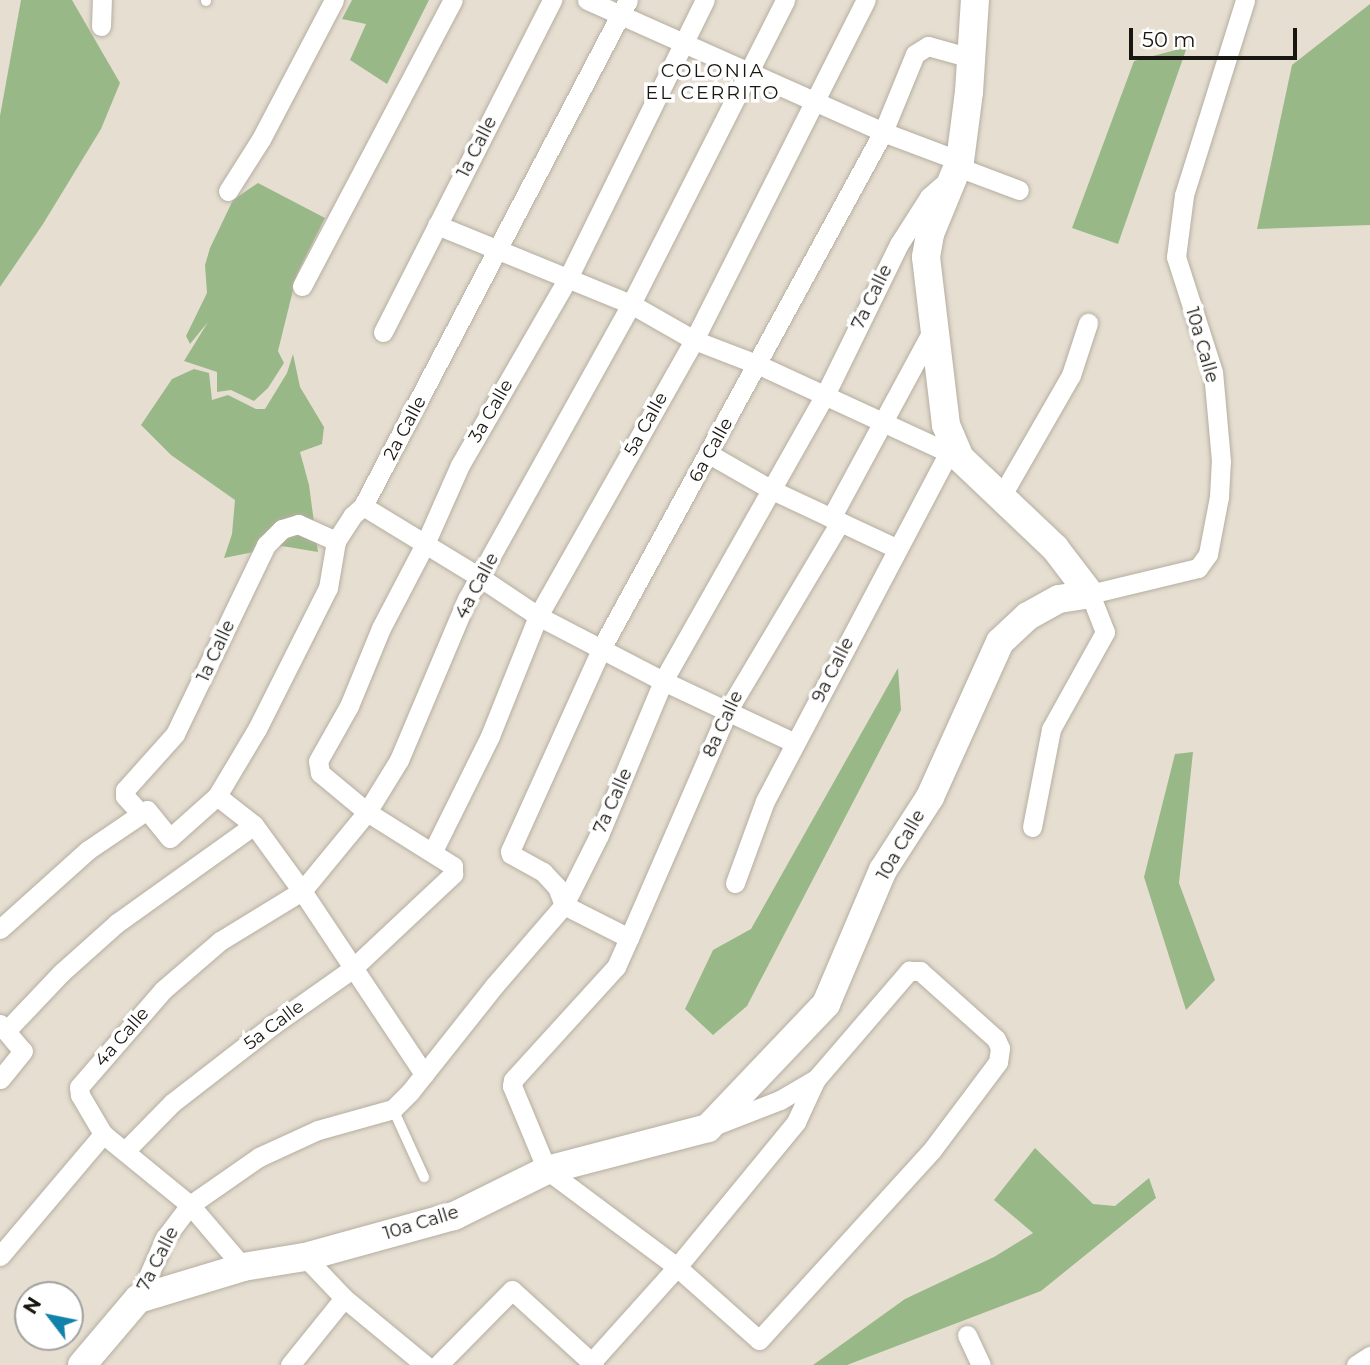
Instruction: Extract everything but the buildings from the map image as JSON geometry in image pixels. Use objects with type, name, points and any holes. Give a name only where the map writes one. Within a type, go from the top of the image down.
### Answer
[{"type":"street","points":[[101,26],[102,0]]},
{"type":"street","points":[[228,191],[261,139],[334,0]]},
{"type":"street","points":[[302,286],[453,0]]},
{"type":"street","name":"1a Calle","points":[[383,332],[552,0]]},
{"type":"street","points":[[587,0],[624,8],[684,41],[957,168],[1019,190]]},
{"type":"street","name":"3a Calle","points":[[433,851],[367,812],[320,773],[318,761],[349,706],[381,628],[425,544],[460,465],[568,278],[705,0]]},
{"type":"street","name":"4a Calle","points":[[103,1134],[80,1094],[79,1087],[163,990],[220,941],[302,891],[367,812],[399,760],[467,599],[631,304],[785,0]]},
{"type":"street","name":"5a Calle","points":[[126,1150],[173,1103],[274,1024],[352,969],[453,874],[453,866],[433,851],[490,736],[538,616],[694,340],[866,0]]},
{"type":"street","points":[[952,460],[926,257],[930,234],[957,168],[971,58],[975,0]]},
{"type":"street","name":"10a Calle","points":[[138,1299],[243,1267],[305,1257],[454,1216],[547,1170],[708,1128],[825,1004],[883,870],[930,797],[1000,642],[1028,615],[1059,599],[1198,568],[1208,554],[1219,497],[1221,461],[1213,372],[1176,257],[1185,195],[1245,0]]},
{"type":"street","name":"2a Calle","points":[[146,813],[168,836],[173,836],[217,796],[257,729],[328,588],[336,541],[352,516],[363,506],[624,8]]},
{"type":"street","name":"6a Calle","points":[[564,905],[557,887],[543,872],[511,855],[603,647],[759,365],[883,132],[915,54],[928,46],[971,58]]},
{"type":"street","name":"7a Calle","points":[[138,1299],[165,1238],[190,1205],[259,1157],[318,1130],[393,1109],[564,905],[599,835],[663,681],[825,395],[899,244],[929,197],[957,168]]},
{"type":"street","points":[[437,225],[631,304],[694,340],[759,365],[884,420],[952,460],[1002,495],[1055,548],[1090,594],[1105,632],[1051,729],[1032,827]]},
{"type":"street","points":[[1002,495],[1071,375],[1088,323]]},
{"type":"street","name":"8a Calle","points":[[547,1170],[512,1086],[517,1073],[626,947],[728,710],[835,520],[884,420],[935,326]]},
{"type":"street","points":[[709,454],[772,490],[896,548]]},
{"type":"street","name":"9a Calle","points":[[735,883],[765,801],[896,548],[952,460]]},
{"type":"street","points":[[363,506],[538,616],[603,647],[663,681],[795,743]]},
{"type":"street","name":"1a Calle","points":[[146,813],[125,796],[125,790],[175,734],[266,545],[282,529],[298,524],[336,541]]},
{"type":"street","points":[[217,796],[254,825],[302,891],[424,1074]]},
{"type":"street","points":[[0,929],[88,850],[146,813]]},
{"type":"street","points":[[0,1079],[21,1054],[22,1048],[3,1028],[117,923],[254,825]]},
{"type":"street","points":[[564,905],[626,947]]},
{"type":"street","points":[[438,1365],[509,1291],[514,1291],[591,1364],[677,1267],[796,1122],[816,1079],[909,971],[915,970],[996,1039],[1000,1048],[998,1062],[932,1150],[762,1340],[757,1339],[677,1267],[547,1170]]},
{"type":"street","points":[[708,1128],[780,1100],[816,1079]]},
{"type":"street","points":[[0,1256],[103,1134],[126,1150],[190,1205],[243,1267]]},
{"type":"street","points":[[305,1257],[344,1298],[425,1365]]},
{"type":"street","points":[[290,1365],[344,1298]]},
{"type":"street","points":[[82,1365],[138,1299]]},
{"type":"street","points":[[967,1335],[981,1365]]},
{"type":"street","points":[[1356,1365],[1370,1356]]},
{"type":"lane","points":[[393,1109],[424,1177]]},
{"type":"green space","points":[[21,0],[72,0],[120,83],[101,129],[43,224],[0,287],[0,116]]},
{"type":"green space","points":[[352,0],[429,0],[387,84],[350,60],[366,24],[342,19]]},
{"type":"green space","points":[[1370,4],[1370,225],[1257,229],[1292,65]]},
{"type":"green space","points":[[1187,47],[1118,244],[1072,228],[1134,61]]},
{"type":"green space","points":[[258,183],[325,218],[297,274],[278,351],[284,363],[268,388],[254,401],[231,390],[217,392],[217,372],[184,361],[208,322],[190,344],[186,336],[207,293],[205,265],[210,248],[233,200]]},
{"type":"green space","points":[[293,354],[300,387],[324,427],[322,444],[300,452],[309,485],[318,552],[282,546],[224,558],[232,534],[235,500],[171,455],[141,425],[172,379],[194,369],[209,373],[212,400],[228,395],[256,409],[265,409],[287,373]]},
{"type":"green space","points":[[898,668],[901,710],[747,1006],[713,1035],[685,1009],[713,950],[751,929]]},
{"type":"green space","points":[[1193,752],[1179,883],[1215,980],[1186,1010],[1144,877],[1175,754]]},
{"type":"green space","points":[[1035,1148],[1093,1204],[1115,1206],[1149,1178],[1156,1198],[1041,1291],[847,1365],[813,1365],[905,1299],[994,1257],[1033,1233],[994,1200]]},
{"type":"district","name":"COLONIA EL CERRITO","points":[[713,82]]}]
